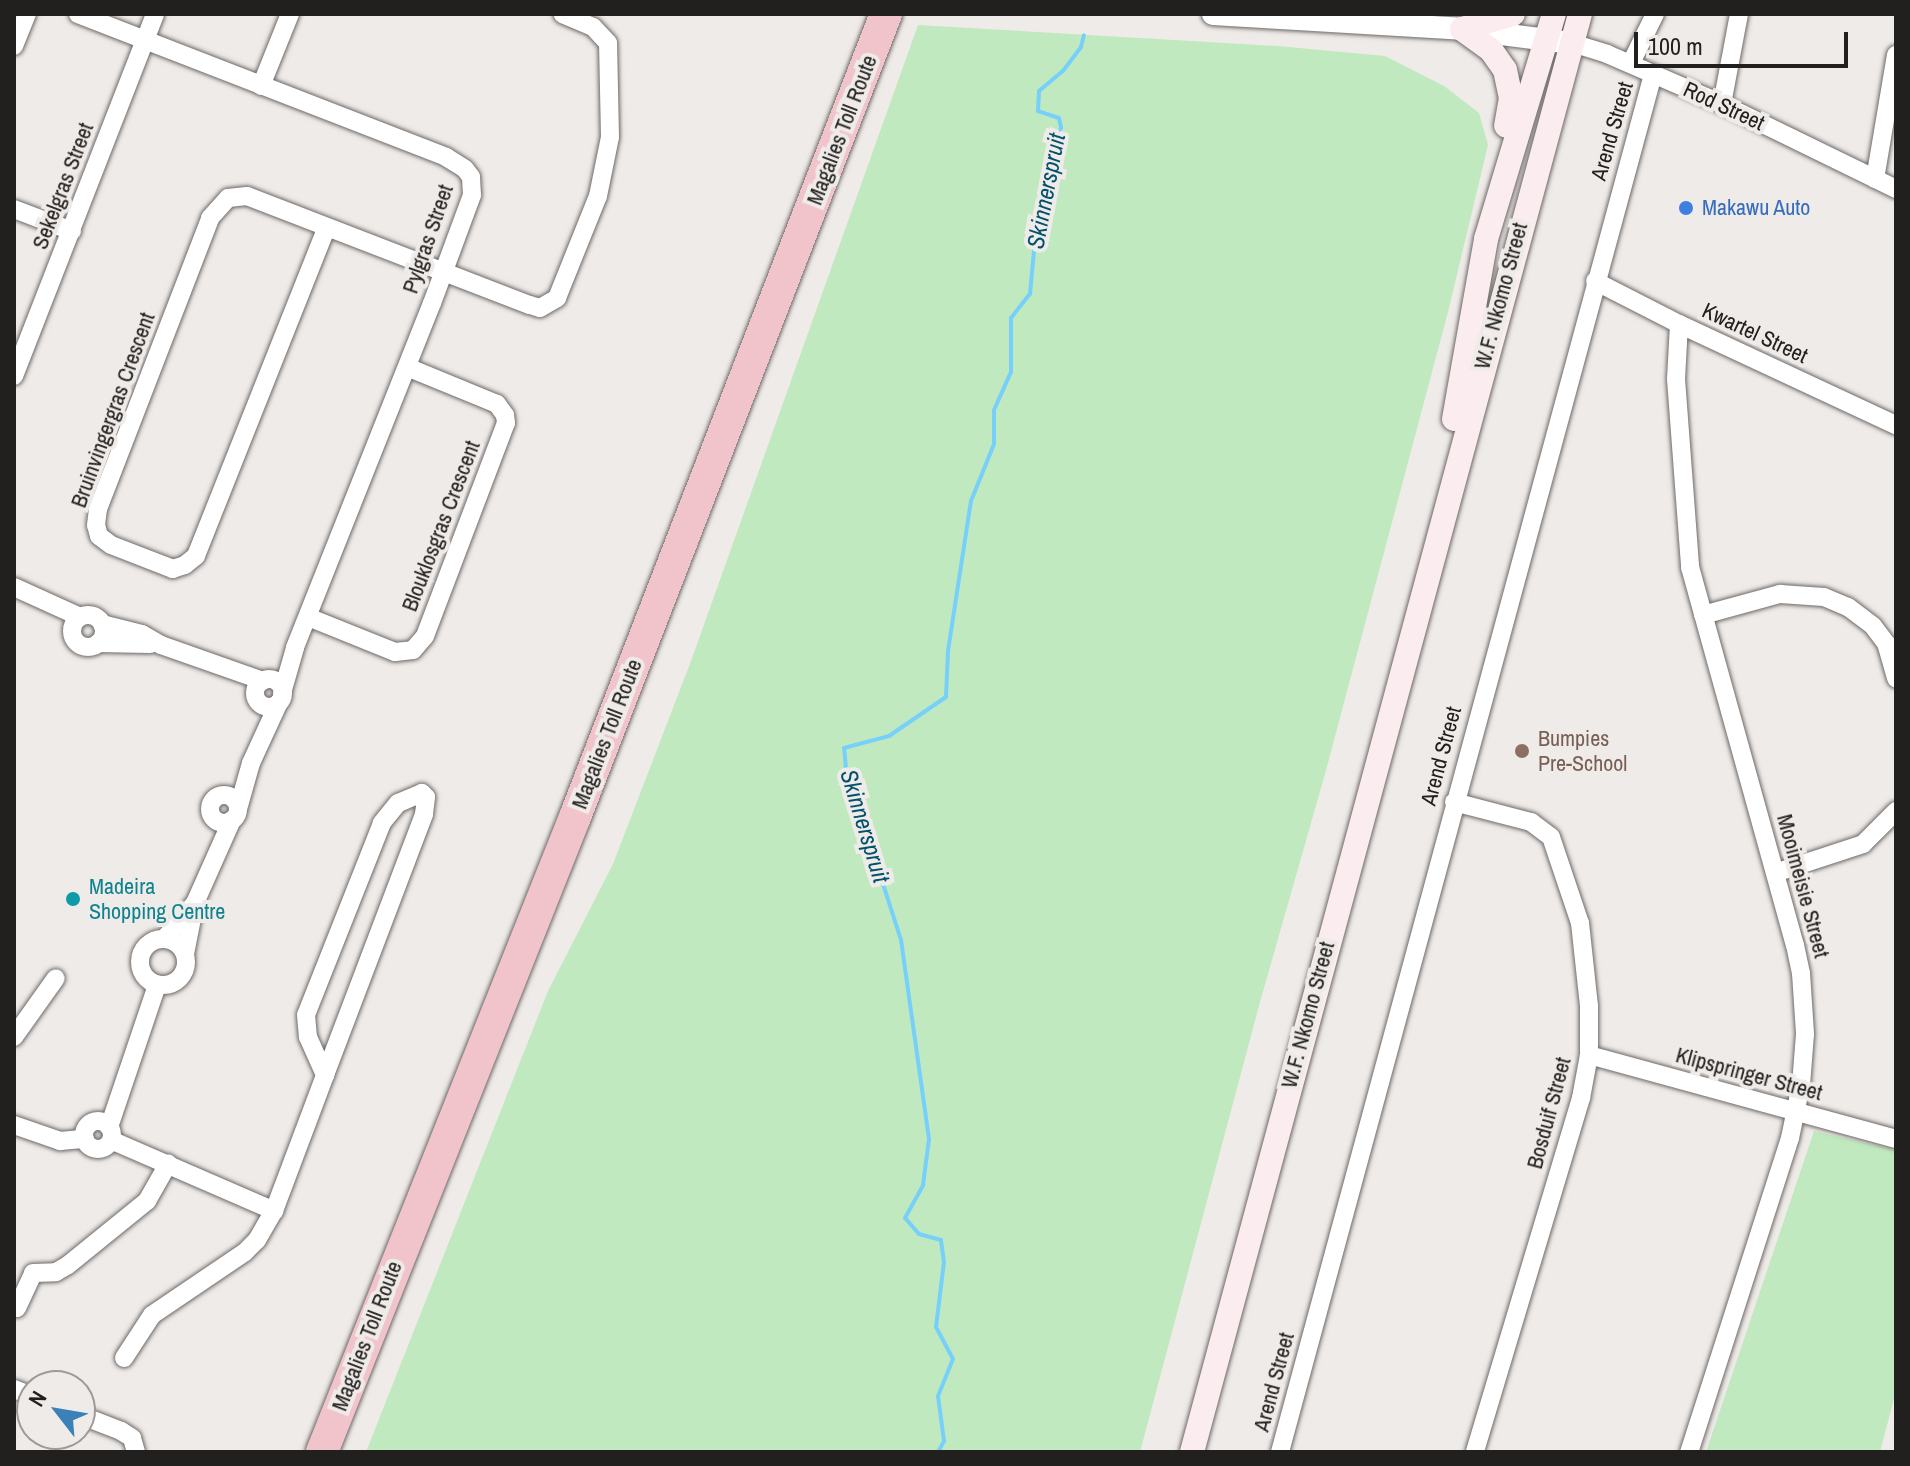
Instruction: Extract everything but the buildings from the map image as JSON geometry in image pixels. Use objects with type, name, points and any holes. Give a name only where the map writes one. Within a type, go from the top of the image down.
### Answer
[{"type":"highway","name":"Magalies Toll Route","points":[[322,1452],[575,817],[886,14]]},
{"type":"highway","name":"Magalies Toll Route","points":[[339,1452],[594,825],[902,14]]},
{"type":"main road","points":[[1462,29],[1513,14]]},
{"type":"main road","name":"W.F. Nkomo Street","points":[[1425,579],[1486,239],[1554,14]]},
{"type":"main road","name":"W.F. Nkomo Street","points":[[1192,1452],[1425,579],[1580,14]]},
{"type":"main road","points":[[1462,29],[1491,50],[1510,84],[1511,98],[1486,239]]},
{"type":"street","points":[[14,46],[27,14]]},
{"type":"street","name":"Pylgras Street","points":[[78,14],[446,157],[465,169],[473,185],[443,274],[295,648],[281,697],[254,754],[235,814],[195,903],[185,954]]},
{"type":"street","name":"Sekelgras Street","points":[[14,376],[155,14]]},
{"type":"street","points":[[261,86],[290,14]]},
{"type":"street","name":"Bruinvingergras Crescent","points":[[326,229],[196,556],[185,565],[173,569],[111,545],[99,536],[96,525],[98,509],[215,210],[228,198],[247,196],[443,274],[540,308],[557,298],[598,196],[610,137],[608,43],[593,27],[563,14]]},
{"type":"street","name":"Rod Street","points":[[1213,14],[1462,29],[1572,43],[1631,63],[1722,104],[1896,189]]},
{"type":"street","points":[[1631,63],[1655,14]]},
{"type":"street","points":[[1722,104],[1739,14]]},
{"type":"street","points":[[1875,179],[1896,55]]},
{"type":"street","name":"Arend Street","points":[[1280,1452],[1653,74]]},
{"type":"street","points":[[14,209],[72,231]]},
{"type":"street","name":"Kwartel Street","points":[[1595,281],[1679,324],[1896,425]]},
{"type":"street","name":"Mooimeisie Street","points":[[1679,324],[1676,379],[1687,542],[1703,615],[1795,945],[1803,988],[1805,1034],[1797,1113],[1689,1452]]},
{"type":"street","name":"Blouklosgras Crescent","points":[[308,617],[395,652],[413,650],[425,636],[506,423],[505,415],[497,404],[407,367]]},
{"type":"street","points":[[22,591],[80,617],[90,615],[102,624],[142,634],[161,645],[236,673],[260,689],[279,685],[281,697]]},
{"type":"street","points":[[22,591],[84,646],[98,643],[161,645]]},
{"type":"street","points":[[1703,615],[1780,594],[1824,597],[1859,614],[1880,634],[1896,679]]},
{"type":"street","points":[[73,636],[73,625],[80,617]]},
{"type":"street","points":[[98,643],[103,634],[102,624]]},
{"type":"street","name":"Pylgras Street","points":[[223,795],[254,754],[260,689],[295,648]]},
{"type":"street","points":[[124,1358],[152,1315],[245,1252],[257,1240],[274,1211],[424,814],[426,797],[422,793],[398,803],[382,823],[306,1015],[308,1037],[325,1075]]},
{"type":"street","points":[[223,795],[232,797],[235,814],[219,821],[212,815],[212,802],[223,795]]},
{"type":"street","name":"Bosduif Street","points":[[1454,802],[1531,822],[1555,844],[1582,938],[1588,979],[1589,1055],[1581,1098],[1475,1452]]},
{"type":"street","points":[[1775,873],[1863,844],[1896,811]]},
{"type":"street","name":"Pylgras Street","points":[[212,815],[214,858]]},
{"type":"street","name":"Pylgras Street","points":[[164,939],[195,903]]},
{"type":"street","points":[[164,939],[177,943],[185,954],[185,968],[178,980],[157,985],[145,977],[139,963],[150,943],[164,939]]},
{"type":"street","points":[[14,1037],[56,978]]},
{"type":"street","points":[[100,1132],[157,985]]},
{"type":"street","name":"Klipspringer Street","points":[[1589,1055],[1896,1139]]},
{"type":"street","points":[[14,1125],[60,1141],[100,1132],[274,1211]]},
{"type":"street","points":[[17,1308],[33,1273],[56,1272],[68,1265],[147,1201],[168,1164]]},
{"type":"street","points":[[96,1421],[132,1438],[136,1452]]},
{"type":"green space","points":[[918,25],[1278,46],[1385,56],[1444,86],[1479,113],[1488,145],[1448,312],[1325,774],[1260,1002],[1140,1452],[366,1452],[548,991],[613,864],[691,661]]},
{"type":"green space","points":[[1814,1131],[1896,1150],[1896,1391],[1880,1452],[1706,1452]]},
{"type":"waterway","name":"Skinnerspruit","points":[[938,1452],[944,1441],[938,1396],[953,1359],[936,1327],[944,1262],[941,1240],[919,1234],[905,1218],[923,1185],[929,1139],[901,940],[846,769],[844,748],[889,736],[946,697],[948,651],[971,501],[994,444],[994,410],[1011,372],[1011,318],[1030,294],[1034,251],[1061,127],[1059,118],[1038,111],[1039,91],[1063,71],[1081,47],[1084,35]]},
{"type":"place","name":"Makawu Auto","points":[[1686,208]]},
{"type":"place","name":"Bumpies Pre-School","points":[[1522,751]]},
{"type":"place","name":"Madeira Shopping Centre","points":[[73,899]]}]
